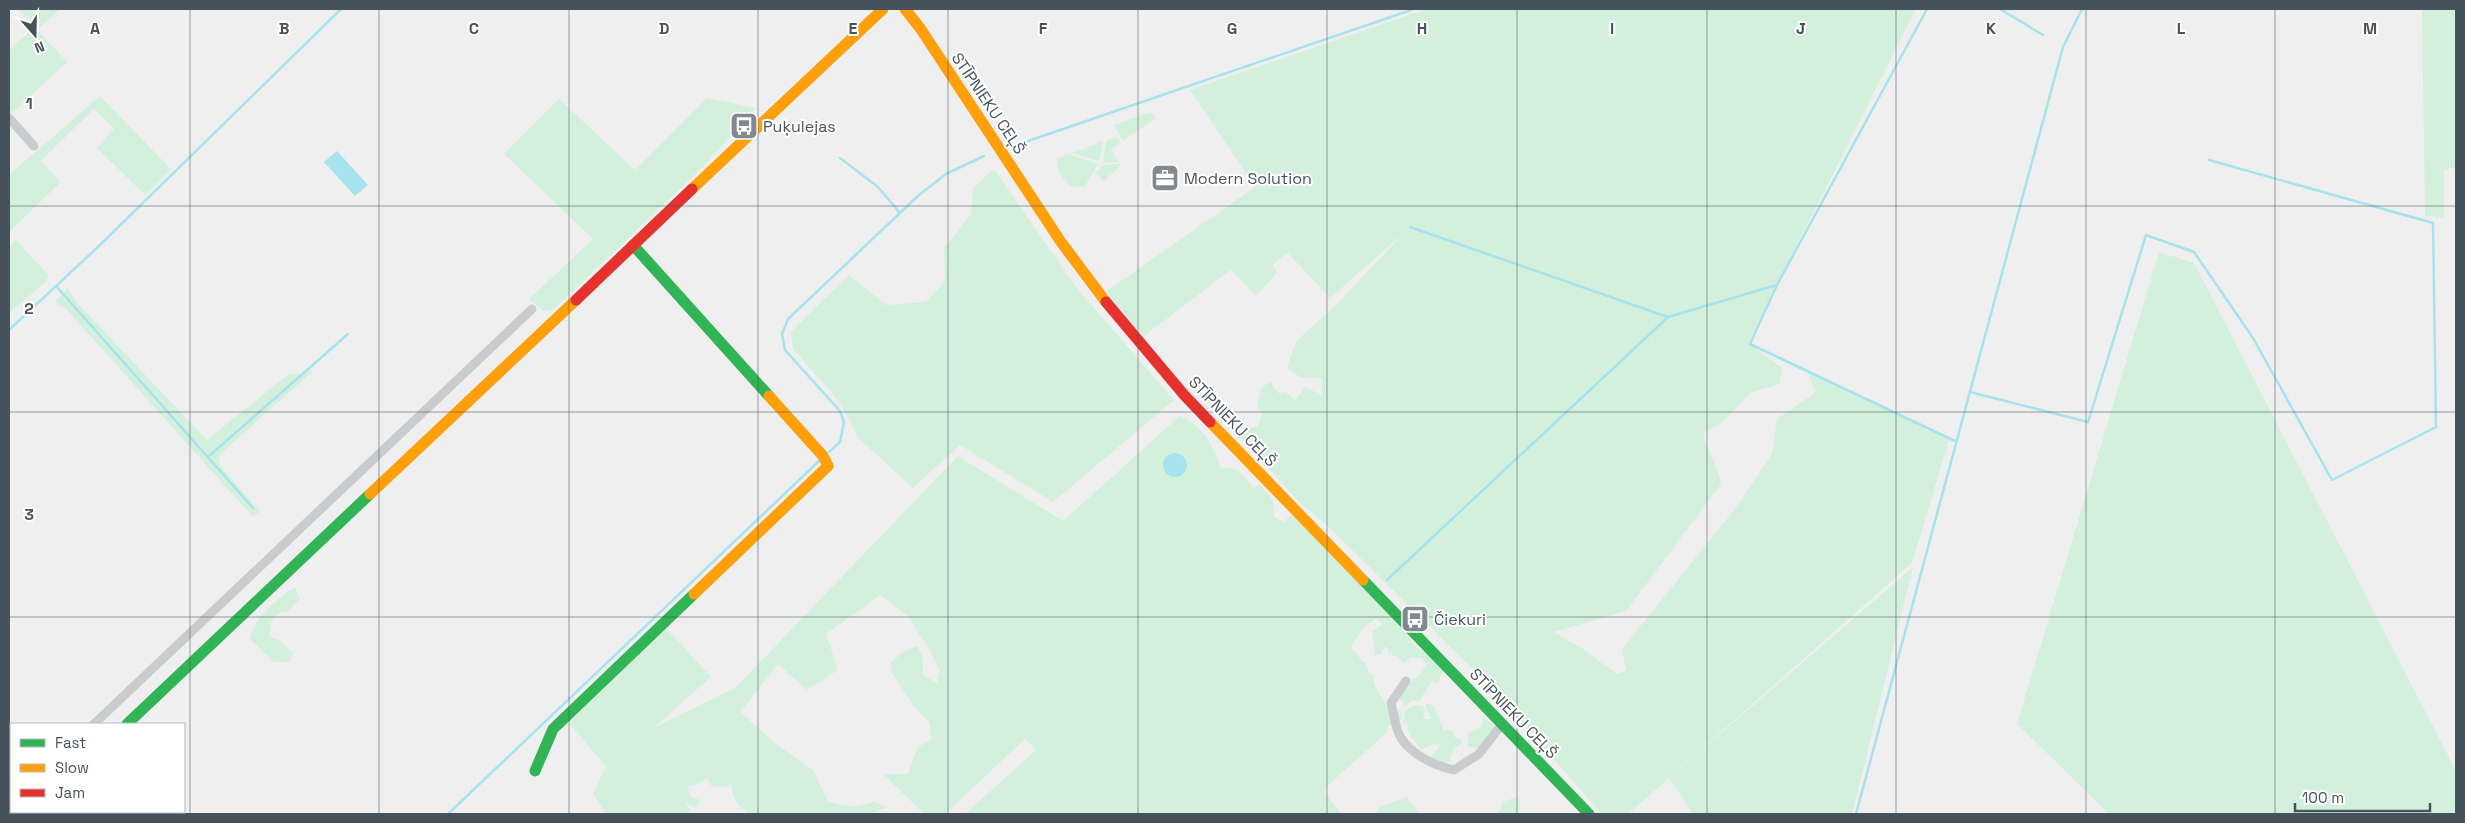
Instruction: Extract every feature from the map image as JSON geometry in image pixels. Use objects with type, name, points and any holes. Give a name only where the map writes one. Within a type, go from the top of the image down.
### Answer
[{"type":"main road","points":[[128,723],[883,9]]},
{"type":"main road","name":"STĪPNIEKU CEĻŠ","points":[[905,9],[931,44],[1061,242],[1117,318],[1185,396],[1588,814]]},
{"type":"main road","points":[[535,770],[554,729],[828,466],[823,456],[632,245]]},
{"type":"street","points":[[9,118],[34,146]]},
{"type":"street","points":[[95,723],[532,309]]},
{"type":"street","points":[[1406,681],[1391,703],[1400,737],[1412,749],[1436,766],[1454,770],[1479,754],[1502,724]]},
{"type":"green space","points":[[18,9],[60,9],[37,30],[67,62],[12,113],[9,109],[9,50],[36,26]]},
{"type":"green space","points":[[1427,9],[1916,9],[1777,285],[1750,344],[1782,368],[1779,384],[1750,393],[1725,420],[1703,433],[1721,484],[1626,611],[1554,632],[1583,649],[1617,674],[1626,670],[1622,649],[1734,510],[1772,454],[1777,419],[1815,393],[1807,370],[1949,440],[1912,563],[1628,814],[1602,814],[1486,682],[1329,527],[1300,503],[1238,434],[1245,415],[1245,429],[1258,426],[1262,413],[1257,405],[1261,389],[1270,381],[1278,393],[1285,392],[1296,400],[1305,387],[1322,395],[1322,378],[1300,377],[1287,368],[1296,341],[1335,306],[1404,233],[1330,298],[1288,253],[1273,264],[1277,273],[1256,296],[1231,270],[1144,336],[1122,312],[1107,291],[1255,187],[1190,90]]},
{"type":"green space","points":[[2422,9],[2456,9],[2456,167],[2444,170],[2444,218],[2425,216]]},
{"type":"green space","points":[[100,96],[171,169],[145,195],[97,148],[114,129],[94,109],[41,161],[61,182],[9,232],[9,175]]},
{"type":"green space","points":[[707,98],[756,108],[703,167],[553,310],[543,311],[529,299],[593,239],[504,154],[559,99],[635,170]]},
{"type":"green space","points":[[1152,113],[1156,118],[1123,141],[1114,125]]},
{"type":"green space","points":[[1114,137],[1119,139],[1120,143],[1111,149],[1119,162],[1103,163],[1106,141]]},
{"type":"green space","points":[[1103,141],[1098,161],[1073,153]]},
{"type":"green space","points":[[1068,154],[1098,164],[1085,186],[1071,187],[1059,173],[1057,159]]},
{"type":"green space","points":[[1121,164],[1104,181],[1096,173],[1103,165]]},
{"type":"green space","points":[[994,169],[1078,290],[1174,400],[1053,502],[960,445],[913,488],[857,437],[848,417],[834,395],[793,349],[791,332],[849,275],[886,305],[926,302],[945,282],[944,248],[971,214],[973,188]]},
{"type":"green space","points":[[16,240],[48,275],[47,281],[9,313],[9,247]]},
{"type":"green space","points":[[2159,252],[2194,263],[2456,771],[2456,814],[2109,814],[2017,724]]},
{"type":"green space","points":[[68,288],[78,304],[207,440],[286,376],[313,371],[219,455],[220,466],[260,511],[253,517],[67,310],[55,302]]},
{"type":"green space","points":[[1180,416],[1195,425],[1206,437],[1221,468],[1232,468],[1240,472],[1253,488],[1259,484],[1273,500],[1274,517],[1284,522],[1290,515],[1296,519],[1404,626],[1413,644],[1421,650],[1430,653],[1444,670],[1437,683],[1432,681],[1419,701],[1413,700],[1405,706],[1399,698],[1401,693],[1404,688],[1421,674],[1426,664],[1422,658],[1411,657],[1404,663],[1397,656],[1389,655],[1387,647],[1384,647],[1381,654],[1375,656],[1372,631],[1383,624],[1376,619],[1366,625],[1351,646],[1361,660],[1366,663],[1369,673],[1373,674],[1375,686],[1388,708],[1401,711],[1402,718],[1394,724],[1387,726],[1387,732],[1323,790],[1341,814],[965,814],[1036,750],[1025,739],[945,814],[924,814],[883,774],[908,774],[918,747],[932,739],[929,722],[914,707],[892,673],[890,663],[906,650],[917,646],[923,657],[923,675],[937,683],[940,671],[908,616],[880,595],[826,634],[838,670],[807,690],[778,664],[740,712],[776,744],[813,770],[828,802],[854,807],[874,802],[889,807],[866,814],[750,814],[736,802],[732,784],[724,787],[711,786],[707,778],[698,784],[687,786],[690,796],[700,800],[696,808],[685,803],[690,810],[689,814],[606,814],[593,794],[606,766],[568,722],[666,628],[711,677],[653,728],[735,688],[958,456],[1063,521]]},
{"type":"green space","points":[[1913,567],[1852,814],[1693,814],[1669,778]]},
{"type":"green space","points":[[295,587],[300,598],[299,600],[287,612],[279,613],[271,622],[270,637],[279,640],[293,652],[290,662],[274,662],[250,639],[256,623],[267,609]]},
{"type":"green space","points":[[1428,703],[1434,706],[1444,731],[1448,729],[1453,731],[1454,737],[1461,739],[1462,743],[1453,750],[1450,761],[1443,764],[1433,761],[1432,755],[1440,745],[1433,744],[1421,750],[1409,733],[1407,723],[1403,724],[1405,711],[1415,705],[1423,706],[1425,710],[1423,716],[1425,719],[1431,719],[1425,706]]},
{"type":"green space","points":[[1484,717],[1494,727],[1476,750],[1473,747],[1468,747],[1468,733],[1481,727]]},
{"type":"green space","points":[[1519,796],[1520,809],[1515,814],[1495,814],[1501,809],[1503,802]]},
{"type":"green space","points":[[1407,797],[1420,814],[1375,814],[1379,807]]},
{"type":"water","points":[[337,151],[368,185],[355,196],[324,162]]},
{"type":"water","points":[[1175,453],[1180,454],[1186,460],[1186,470],[1180,476],[1175,477],[1170,476],[1164,470],[1163,465],[1164,460],[1170,454]]},
{"type":"waterway","points":[[9,330],[101,244],[341,9]]},
{"type":"waterway","points":[[1025,142],[1414,9]]},
{"type":"waterway","points":[[1927,9],[1777,285],[1750,344],[1957,442]]},
{"type":"waterway","points":[[2000,9],[2043,35]]},
{"type":"waterway","points":[[1856,814],[2063,47],[2082,9]]},
{"type":"waterway","points":[[829,452],[840,442],[844,422],[840,411],[785,350],[782,334],[788,319],[919,195],[946,174],[984,156]]},
{"type":"waterway","points":[[840,158],[878,187],[900,213]]},
{"type":"waterway","points":[[1970,392],[2088,422],[2146,235],[2194,252],[2253,338],[2332,480],[2436,427],[2433,223],[2209,160]]},
{"type":"waterway","points":[[1410,227],[1668,317]]},
{"type":"waterway","points":[[1387,580],[1668,317],[1777,285]]},
{"type":"waterway","points":[[56,286],[253,508]]},
{"type":"waterway","points":[[208,457],[348,334]]},
{"type":"waterway","points":[[448,814],[820,460]]},
{"type":"traffic: fast","points":[[633,245],[769,396]]},
{"type":"traffic: fast","points":[[128,723],[370,494]]},
{"type":"traffic: fast","points":[[1363,580],[1589,814]]},
{"type":"traffic: fast","points":[[535,771],[553,729],[694,594]]},
{"type":"traffic: slow","points":[[692,189],[883,9]]},
{"type":"traffic: slow","points":[[905,9],[920,28],[1061,242],[1106,302]]},
{"type":"traffic: slow","points":[[370,494],[576,300]]},
{"type":"traffic: slow","points":[[694,594],[828,466],[823,456],[769,396]]},
{"type":"traffic: slow","points":[[1210,422],[1363,580]]},
{"type":"traffic: jam","points":[[576,300],[692,189]]},
{"type":"traffic: jam","points":[[1106,302],[1185,396],[1210,422]]},
{"type":"place","name":"Puķulejas","points":[[744,126]]},
{"type":"place","name":"Modern Solution","points":[[1165,178]]},
{"type":"place","name":"Čiekuri","points":[[1415,619]]}]
